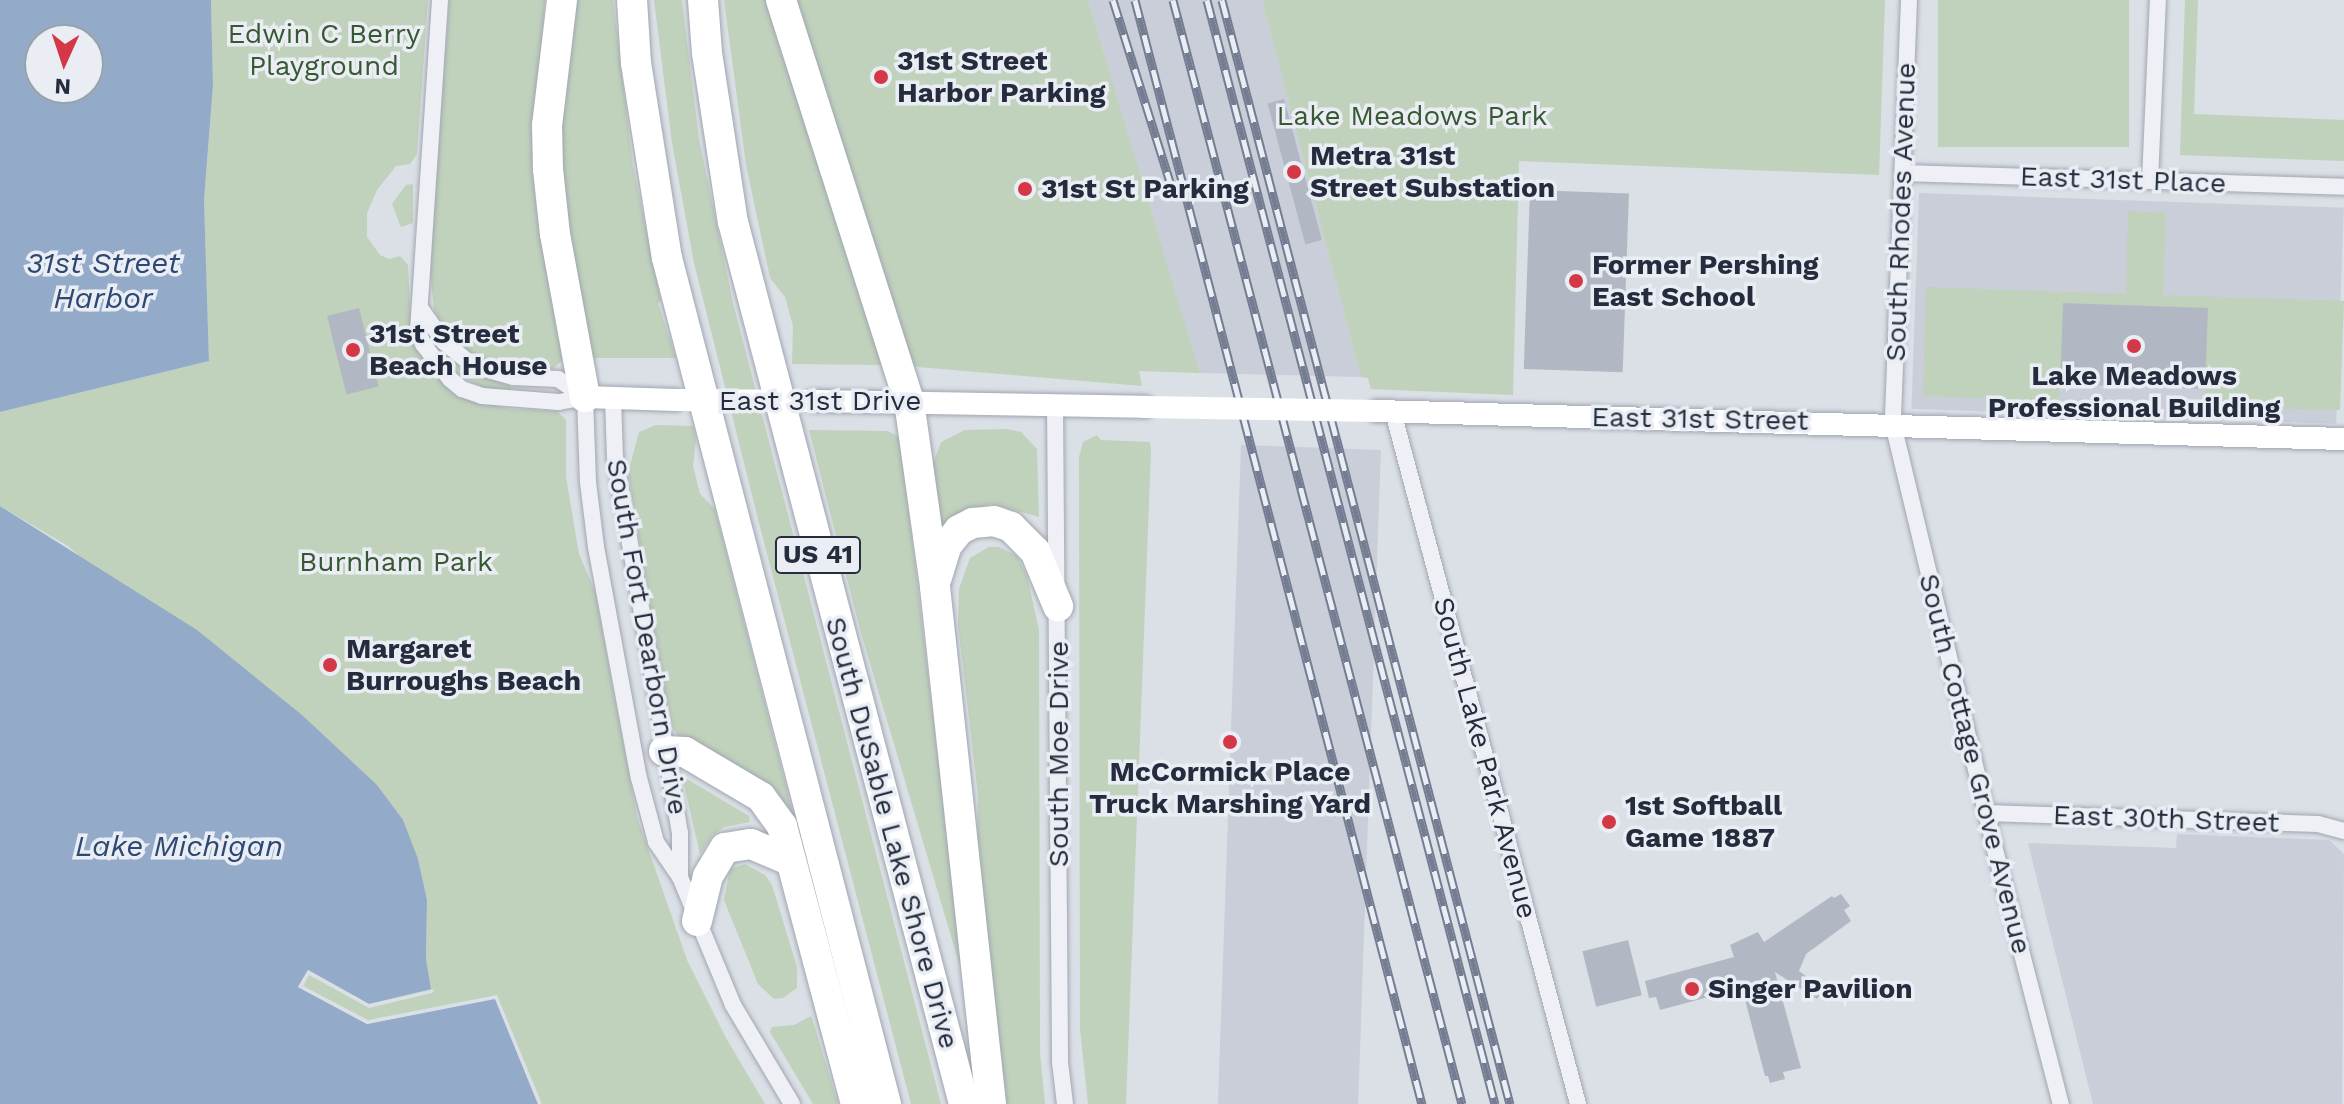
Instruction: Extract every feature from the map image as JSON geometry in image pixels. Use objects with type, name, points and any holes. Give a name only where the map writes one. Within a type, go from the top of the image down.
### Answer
[{"type":"highway","points":[[562,0],[547,125],[548,169],[555,234],[599,398]]},
{"type":"highway","name":"US 41","points":[[632,0],[636,63],[667,258],[886,1104]]},
{"type":"highway","name":"South DuSable Lake Shore Drive","points":[[703,0],[707,53],[733,222],[964,1104]]},
{"type":"highway","points":[[781,0],[909,401],[935,587],[991,1104]]},
{"type":"highway","points":[[935,587],[947,545],[959,530],[973,523],[994,521],[1011,527],[1035,551],[1058,606]]},
{"type":"highway","points":[[664,751],[685,752],[761,797],[782,826],[856,1104]]},
{"type":"highway","points":[[697,921],[708,876],[725,848],[751,844],[791,861]]},
{"type":"main road","name":"East 31st Drive","points":[[599,398],[1055,404]]},
{"type":"main road","name":"East 31st Street","points":[[1055,404],[1893,424],[2344,439]]},
{"type":"street","points":[[440,0],[418,329],[423,344],[437,365],[462,389],[482,396],[524,402],[599,398]]},
{"type":"street","name":"South Rhodes Avenue","points":[[1893,424],[1909,0]]},
{"type":"street","points":[[2150,181],[2158,0]]},
{"type":"street","name":"East 31st Place","points":[[1903,173],[2344,187]]},
{"type":"street","points":[[421,309],[444,342],[474,366],[513,377],[558,379],[599,398]]},
{"type":"street","name":"South Fort Dearborn Drive","points":[[599,398],[615,457],[680,833],[680,877]]},
{"type":"street","name":"South Fort Dearborn Drive","points":[[599,398],[588,482],[596,547],[639,778],[656,842],[680,877],[733,1005],[792,1104]]},
{"type":"street","name":"South Moe Drive","points":[[1055,404],[1060,1062],[1065,1104]]},
{"type":"street","name":"South Lake Park Avenue","points":[[1385,412],[1578,1104]]},
{"type":"street","name":"South Cottage Grove Avenue","points":[[1893,424],[1986,813],[2061,1104]]},
{"type":"street","name":"East 30th Street","points":[[1986,813],[2318,824],[2344,831]]},
{"type":"shaded area","points":[[1088,0],[1262,0],[1361,377],[1200,373]]},
{"type":"shaded area","points":[[1919,193],[2344,208],[2336,424],[1911,409]]},
{"type":"shaded area","points":[[1241,445],[1381,450],[1358,1104],[1218,1104]]},
{"type":"shaded area","points":[[2177,834],[2329,840],[2344,854],[2342,1104],[2093,1104],[2028,843],[2176,848]]},
{"type":"green space","name":"Burnham Park","points":[[211,0],[428,0],[417,154],[410,164],[396,166],[377,190],[367,213],[367,237],[380,255],[389,259],[400,256],[408,265],[411,329],[472,400],[511,409],[557,411],[566,420],[566,477],[579,554],[595,591],[637,817],[687,960],[726,1038],[765,1104],[538,1104],[495,999],[367,1024],[298,987],[308,970],[431,989],[426,959],[427,900],[418,859],[68,546],[0,506],[0,412],[209,361],[204,200],[213,85]]},
{"type":"green space","points":[[449,0],[545,0],[532,169],[539,228],[564,347],[563,359],[550,372],[506,370],[473,357],[447,333],[434,310],[430,271]]},
{"type":"green space","points":[[571,0],[613,0],[633,166],[661,301],[658,303],[676,358],[591,358],[564,227],[559,108]]},
{"type":"green space","points":[[654,0],[682,0],[699,139],[733,303],[941,1104],[911,1104],[759,523],[694,263],[672,143]]},
{"type":"green space","points":[[724,0],[768,0],[882,365],[792,364],[793,326],[785,297],[770,278],[746,165]]},
{"type":"green space","points":[[791,0],[1088,0],[1200,373],[1139,371],[1142,386],[918,367],[910,363]]},
{"type":"green space","name":"Lake Meadows Park","points":[[1262,0],[1885,0],[1879,175],[1519,161],[1513,395],[1371,389],[1368,378],[1361,377]]},
{"type":"green space","points":[[1938,0],[2129,0],[2129,147],[1938,147]]},
{"type":"green space","points":[[2185,0],[2198,0],[2194,114],[2344,120],[2344,161],[2180,155]]},
{"type":"green space","points":[[413,184],[413,223],[401,227],[392,204],[406,185]]},
{"type":"green space","points":[[2128,211],[2166,213],[2163,295],[2344,301],[2340,410],[2204,406],[2207,309],[2064,303],[2059,401],[1923,396],[1926,287],[2126,294]]},
{"type":"green space","points":[[427,332],[462,367],[510,385],[511,391],[486,389],[460,376],[449,367]]},
{"type":"green space","points":[[656,425],[693,426],[696,440],[693,466],[700,494],[715,509],[798,833],[679,738],[671,725],[628,473],[639,432]]},
{"type":"green space","points":[[1006,429],[1021,432],[1037,449],[1039,517],[991,504],[965,512],[941,528],[931,469],[941,442],[965,430]]},
{"type":"green space","points":[[809,430],[888,431],[900,438],[962,960],[959,963],[861,633]]},
{"type":"green space","points":[[1097,435],[1101,440],[1150,442],[1151,450],[1126,1104],[1088,1104],[1080,1029],[1079,457],[1083,442]]},
{"type":"green space","points":[[989,547],[999,547],[1017,556],[1027,576],[1039,630],[1040,1053],[1045,1104],[1007,1104],[977,862],[978,795],[958,625],[959,589],[970,558]]},
{"type":"green space","points":[[682,776],[749,816],[750,822],[724,827],[713,835],[700,854]]},
{"type":"green space","points":[[745,864],[765,875],[772,885],[797,967],[797,988],[783,998],[774,999],[758,984],[724,900],[730,869]]},
{"type":"green space","points":[[811,1016],[838,1104],[813,1104],[770,1032],[772,1027],[794,1025]]},
{"type":"water","name":"31st Street Harbor","points":[[0,0],[211,0],[213,85],[204,200],[209,361],[0,412]]},
{"type":"water","name":"Lake Michigan","points":[[0,506],[197,630],[302,715],[377,785],[403,820],[418,859],[427,900],[426,959],[431,989],[369,1004],[308,970],[298,987],[367,1024],[495,998],[538,1104],[0,1104]]},
{"type":"pier","points":[[308,970],[369,1004],[435,989],[432,993],[369,1008],[309,975],[303,986],[368,1020],[497,995],[542,1104],[538,1104],[495,999],[367,1024],[298,987]]},
{"type":"building","name":"Metra 31st Street Substation","points":[[1284,99],[1322,240],[1305,244],[1268,103]]},
{"type":"building","name":"Former Pershing East School","points":[[1530,190],[1629,193],[1623,372],[1524,369]]},
{"type":"building","name":"Lake Meadows Professional Building","points":[[2063,303],[2208,308],[2205,389],[2060,384]]},
{"type":"building","name":"31st Street Beach House","points":[[359,308],[379,387],[347,395],[327,316]]},
{"type":"building","name":"Singer Pavilion","points":[[1841,894],[1850,906],[1844,910],[1851,921],[1806,954],[1799,971],[1824,989],[1817,999],[1775,972],[1801,1068],[1783,1072],[1785,1079],[1770,1083],[1768,1076],[1765,1076],[1742,988],[1660,1010],[1656,997],[1649,998],[1645,981],[1734,957],[1730,945],[1758,932],[1764,942],[1832,896]]},
{"type":"building","points":[[1628,940],[1642,995],[1596,1007],[1582,951]]},
{"type":"railway","points":[[1113,0],[1175,198]]},
{"type":"railway","points":[[1135,0],[1422,1104]]},
{"type":"railway","points":[[1173,0],[1462,1104]]},
{"type":"railway","points":[[1207,0],[1495,1104]]},
{"type":"railway","points":[[1222,0],[1510,1104]]},
{"type":"place","name":"31st Street Harbor Parking","points":[[881,77]]},
{"type":"place","name":"Metra 31st Street Substation","points":[[1294,172]]},
{"type":"place","name":"31st St Parking","points":[[1025,189]]},
{"type":"place","name":"Former Pershing East School","points":[[1576,281]]},
{"type":"place","name":"Lake Meadows Professional Building","points":[[2134,346]]},
{"type":"place","name":"31st Street Beach House","points":[[353,350]]},
{"type":"place","name":"Margaret Burroughs Beach","points":[[330,665]]},
{"type":"place","name":"McCormick Place Truck Marshing Yard","points":[[1230,742]]},
{"type":"place","name":"1st Softball Game 1887","points":[[1609,822]]},
{"type":"place","name":"Singer Pavilion","points":[[1692,989]]},
{"type":"park label","name":"Edwin C Berry Playground","points":[[324,50]]}]
